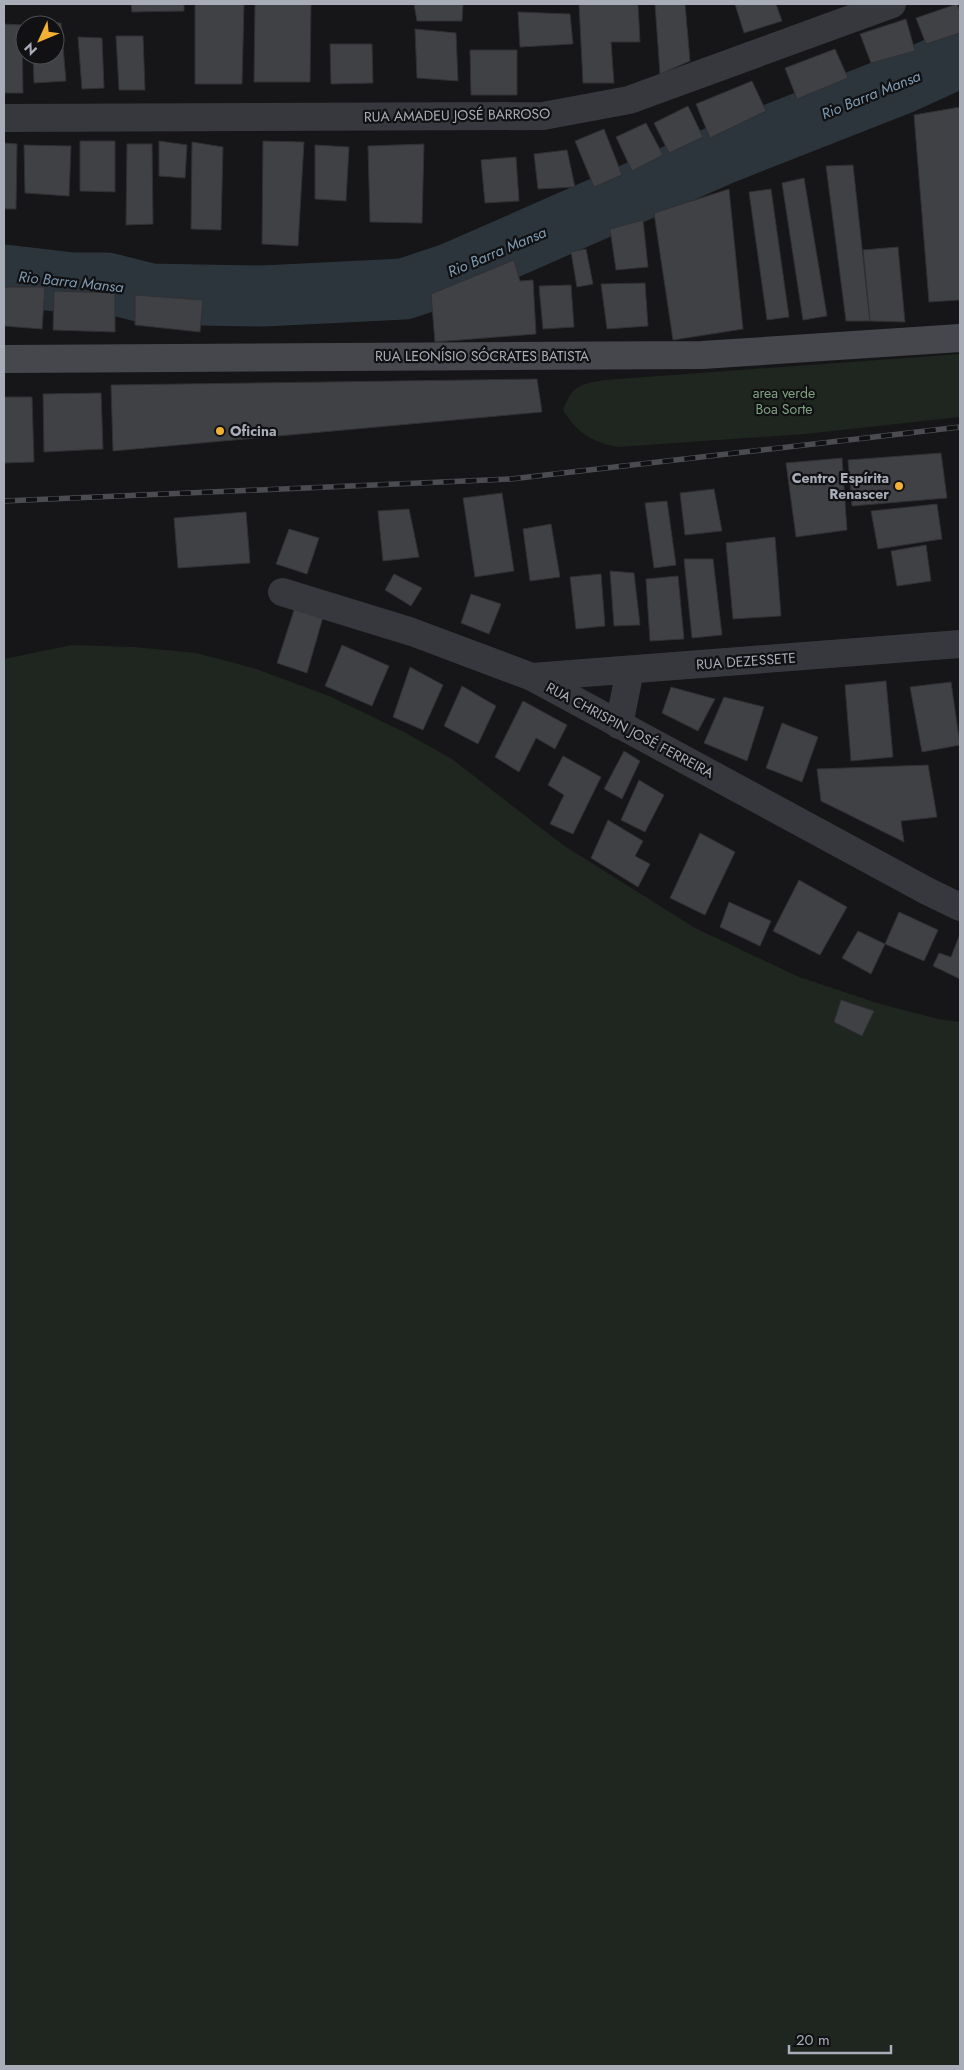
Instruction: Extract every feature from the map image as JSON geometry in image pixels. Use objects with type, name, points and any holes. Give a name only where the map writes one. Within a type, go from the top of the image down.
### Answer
[{"type":"street","name":"RUA AMADEU JOSÉ BARROSO","points":[[4,118],[543,116],[629,100],[892,4]]},
{"type":"street","name":"RUA LEONÍSIO SÓCRATES BATISTA","points":[[4,359],[702,355],[960,338]]},
{"type":"street","name":"RUA CHRISPIN JOSÉ FERREIRA","points":[[282,592],[412,632],[532,678],[927,891],[960,906]]},
{"type":"street","name":"RUA DEZESSETE","points":[[532,678],[960,644]]},
{"type":"street","points":[[619,725],[630,670]]},
{"type":"green space","name":"area verde Boa Sorte","points":[[960,354],[960,417],[805,434],[618,447],[600,442],[586,435],[574,425],[563,410],[570,395],[578,387],[605,380]]},
{"type":"green space","points":[[72,645],[134,647],[196,653],[253,668],[329,696],[404,732],[452,759],[563,845],[695,928],[799,977],[877,1003],[938,1019],[960,1022],[960,2066],[4,2066],[4,659]]},
{"type":"building","points":[[131,4],[184,4],[184,11],[132,12]]},
{"type":"building","points":[[195,4],[244,4],[242,84],[195,84]]},
{"type":"building","points":[[255,4],[311,4],[310,82],[254,82]]},
{"type":"building","points":[[414,4],[463,4],[462,21],[417,21]]},
{"type":"building","points":[[579,4],[638,4],[640,42],[611,42],[614,83],[583,83]]},
{"type":"building","points":[[655,4],[685,4],[690,61],[660,74]]},
{"type":"building","points":[[735,4],[776,4],[782,21],[744,33]]},
{"type":"building","points":[[957,4],[960,12],[960,33],[926,44],[916,18]]},
{"type":"building","points":[[518,12],[570,14],[573,44],[520,47]]},
{"type":"building","points":[[906,19],[915,51],[871,63],[860,34]]},
{"type":"building","points":[[4,24],[15,25],[15,65],[23,65],[23,93],[4,93]]},
{"type":"building","points":[[415,29],[456,33],[458,81],[417,78]]},
{"type":"building","points":[[116,36],[143,36],[145,90],[119,90]]},
{"type":"building","points":[[78,37],[102,38],[104,88],[82,89]]},
{"type":"building","points":[[330,44],[372,44],[373,83],[331,84]]},
{"type":"building","points":[[835,49],[848,78],[797,99],[785,68]]},
{"type":"building","points":[[470,50],[517,50],[517,95],[471,95]]},
{"type":"building","points":[[33,65],[65,65],[66,81],[34,83]]},
{"type":"building","points":[[752,81],[766,111],[710,138],[696,104]]},
{"type":"building","points":[[688,106],[703,137],[669,153],[654,123]]},
{"type":"building","points":[[960,107],[960,300],[929,302],[914,115]]},
{"type":"building","points":[[646,123],[663,155],[632,171],[616,137]]},
{"type":"building","points":[[604,129],[622,175],[594,187],[575,141]]},
{"type":"building","points":[[80,141],[115,141],[115,192],[80,191]]},
{"type":"building","points":[[159,141],[187,145],[185,178],[159,176]]},
{"type":"building","points":[[263,141],[304,142],[298,246],[262,244]]},
{"type":"building","points":[[192,142],[223,147],[221,230],[191,229]]},
{"type":"building","points":[[4,143],[17,144],[16,209],[4,209]]},
{"type":"building","points":[[127,144],[152,144],[153,224],[126,225]]},
{"type":"building","points":[[424,144],[422,223],[370,222],[368,146]]},
{"type":"building","points":[[24,145],[71,146],[69,196],[25,193]]},
{"type":"building","points":[[315,145],[349,147],[346,201],[315,199]]},
{"type":"building","points":[[567,150],[575,187],[538,189],[534,154]]},
{"type":"building","points":[[516,157],[519,201],[485,203],[481,160]]},
{"type":"building","points":[[853,165],[870,321],[846,321],[826,166]]},
{"type":"building","points":[[804,178],[827,316],[803,320],[782,183]]},
{"type":"building","points":[[729,189],[743,329],[673,340],[654,213]]},
{"type":"building","points":[[771,189],[789,317],[767,320],[749,192]]},
{"type":"building","points":[[643,220],[648,267],[616,270],[610,229]]},
{"type":"building","points":[[898,247],[905,322],[870,321],[863,250]]},
{"type":"building","points":[[586,249],[593,284],[577,287],[571,252]]},
{"type":"building","points":[[514,260],[520,281],[533,280],[536,334],[435,342],[431,294]]},
{"type":"building","points":[[645,283],[648,326],[607,329],[601,284]]},
{"type":"building","points":[[571,285],[574,327],[543,329],[539,286]]},
{"type":"building","points":[[4,287],[45,287],[42,329],[4,326]]},
{"type":"building","points":[[54,291],[115,293],[115,332],[53,330]]},
{"type":"building","points":[[135,295],[203,300],[200,332],[135,325]]},
{"type":"building","name":"Oficina","points":[[537,379],[542,412],[113,451],[111,385]]},
{"type":"building","points":[[101,393],[103,449],[44,452],[43,394]]},
{"type":"building","points":[[4,397],[32,397],[34,462],[4,463]]},
{"type":"building","points":[[941,453],[947,498],[852,506],[848,460]]},
{"type":"building","points":[[842,458],[847,530],[796,537],[786,463]]},
{"type":"building","points":[[714,489],[722,531],[685,535],[680,493]]},
{"type":"building","points":[[502,493],[514,571],[475,577],[463,498]]},
{"type":"building","points":[[667,501],[676,565],[654,568],[645,503]]},
{"type":"building","points":[[937,504],[942,539],[878,549],[871,511]]},
{"type":"building","points":[[409,509],[419,557],[383,561],[378,511]]},
{"type":"building","points":[[246,512],[250,563],[178,568],[174,518]]},
{"type":"building","points":[[551,524],[560,577],[530,581],[523,529]]},
{"type":"building","points":[[289,529],[319,538],[307,574],[276,564]]},
{"type":"building","points":[[775,537],[781,616],[733,619],[726,543]]},
{"type":"building","points":[[926,545],[931,581],[897,586],[891,551]]},
{"type":"building","points":[[684,559],[713,559],[722,635],[692,638]]},
{"type":"building","points":[[610,571],[634,573],[640,625],[614,626]]},
{"type":"building","points":[[394,574],[422,588],[411,606],[385,590]]},
{"type":"building","points":[[601,574],[605,626],[576,629],[570,577]]},
{"type":"building","points":[[678,576],[684,639],[650,641],[646,579]]},
{"type":"building","points":[[471,594],[501,604],[489,634],[461,623]]},
{"type":"building","points":[[295,607],[323,617],[307,673],[277,663]]},
{"type":"building","points":[[342,645],[389,666],[372,706],[325,686]]},
{"type":"building","points":[[410,667],[443,685],[423,730],[393,717]]},
{"type":"building","points":[[886,681],[893,757],[851,761],[845,685]]},
{"type":"building","points":[[951,682],[960,745],[922,752],[910,687]]},
{"type":"building","points":[[462,686],[496,706],[478,744],[444,726]]},
{"type":"building","points":[[671,687],[715,699],[698,731],[662,713]]},
{"type":"building","points":[[724,697],[764,707],[747,761],[704,743]]},
{"type":"building","points":[[523,701],[567,725],[555,749],[536,738],[519,772],[495,757]]},
{"type":"building","points":[[782,723],[818,737],[802,782],[766,768]]},
{"type":"building","points":[[624,751],[640,761],[622,799],[604,789]]},
{"type":"building","points":[[563,756],[601,777],[573,834],[550,824],[564,795],[548,785]]},
{"type":"building","points":[[928,765],[937,817],[901,821],[904,842],[821,801],[817,769]]},
{"type":"building","points":[[639,780],[664,795],[645,832],[621,820]]},
{"type":"building","points":[[608,820],[643,841],[635,856],[650,864],[638,887],[591,858]]},
{"type":"building","points":[[700,833],[735,852],[705,915],[670,898]]},
{"type":"building","points":[[799,880],[847,907],[820,955],[773,931]]},
{"type":"building","points":[[729,902],[771,921],[760,946],[720,927]]},
{"type":"building","points":[[899,912],[938,930],[924,961],[885,944]]},
{"type":"building","points":[[858,931],[885,944],[871,974],[842,958]]},
{"type":"building","points":[[960,934],[960,979],[933,966],[939,953],[951,957]]},
{"type":"building","points":[[841,1000],[874,1011],[862,1036],[834,1022]]},
{"type":"waterway","name":"Rio Barra Mansa","points":[[4,275],[73,283],[107,283],[151,294],[263,296],[404,289],[452,273],[725,153],[903,83],[960,57]]},
{"type":"railway","points":[[4,501],[511,479],[960,427]]},
{"type":"place","name":"Oficina","points":[[220,431]]},
{"type":"place","name":"Centro Espírita Renascer","points":[[899,486]]}]
